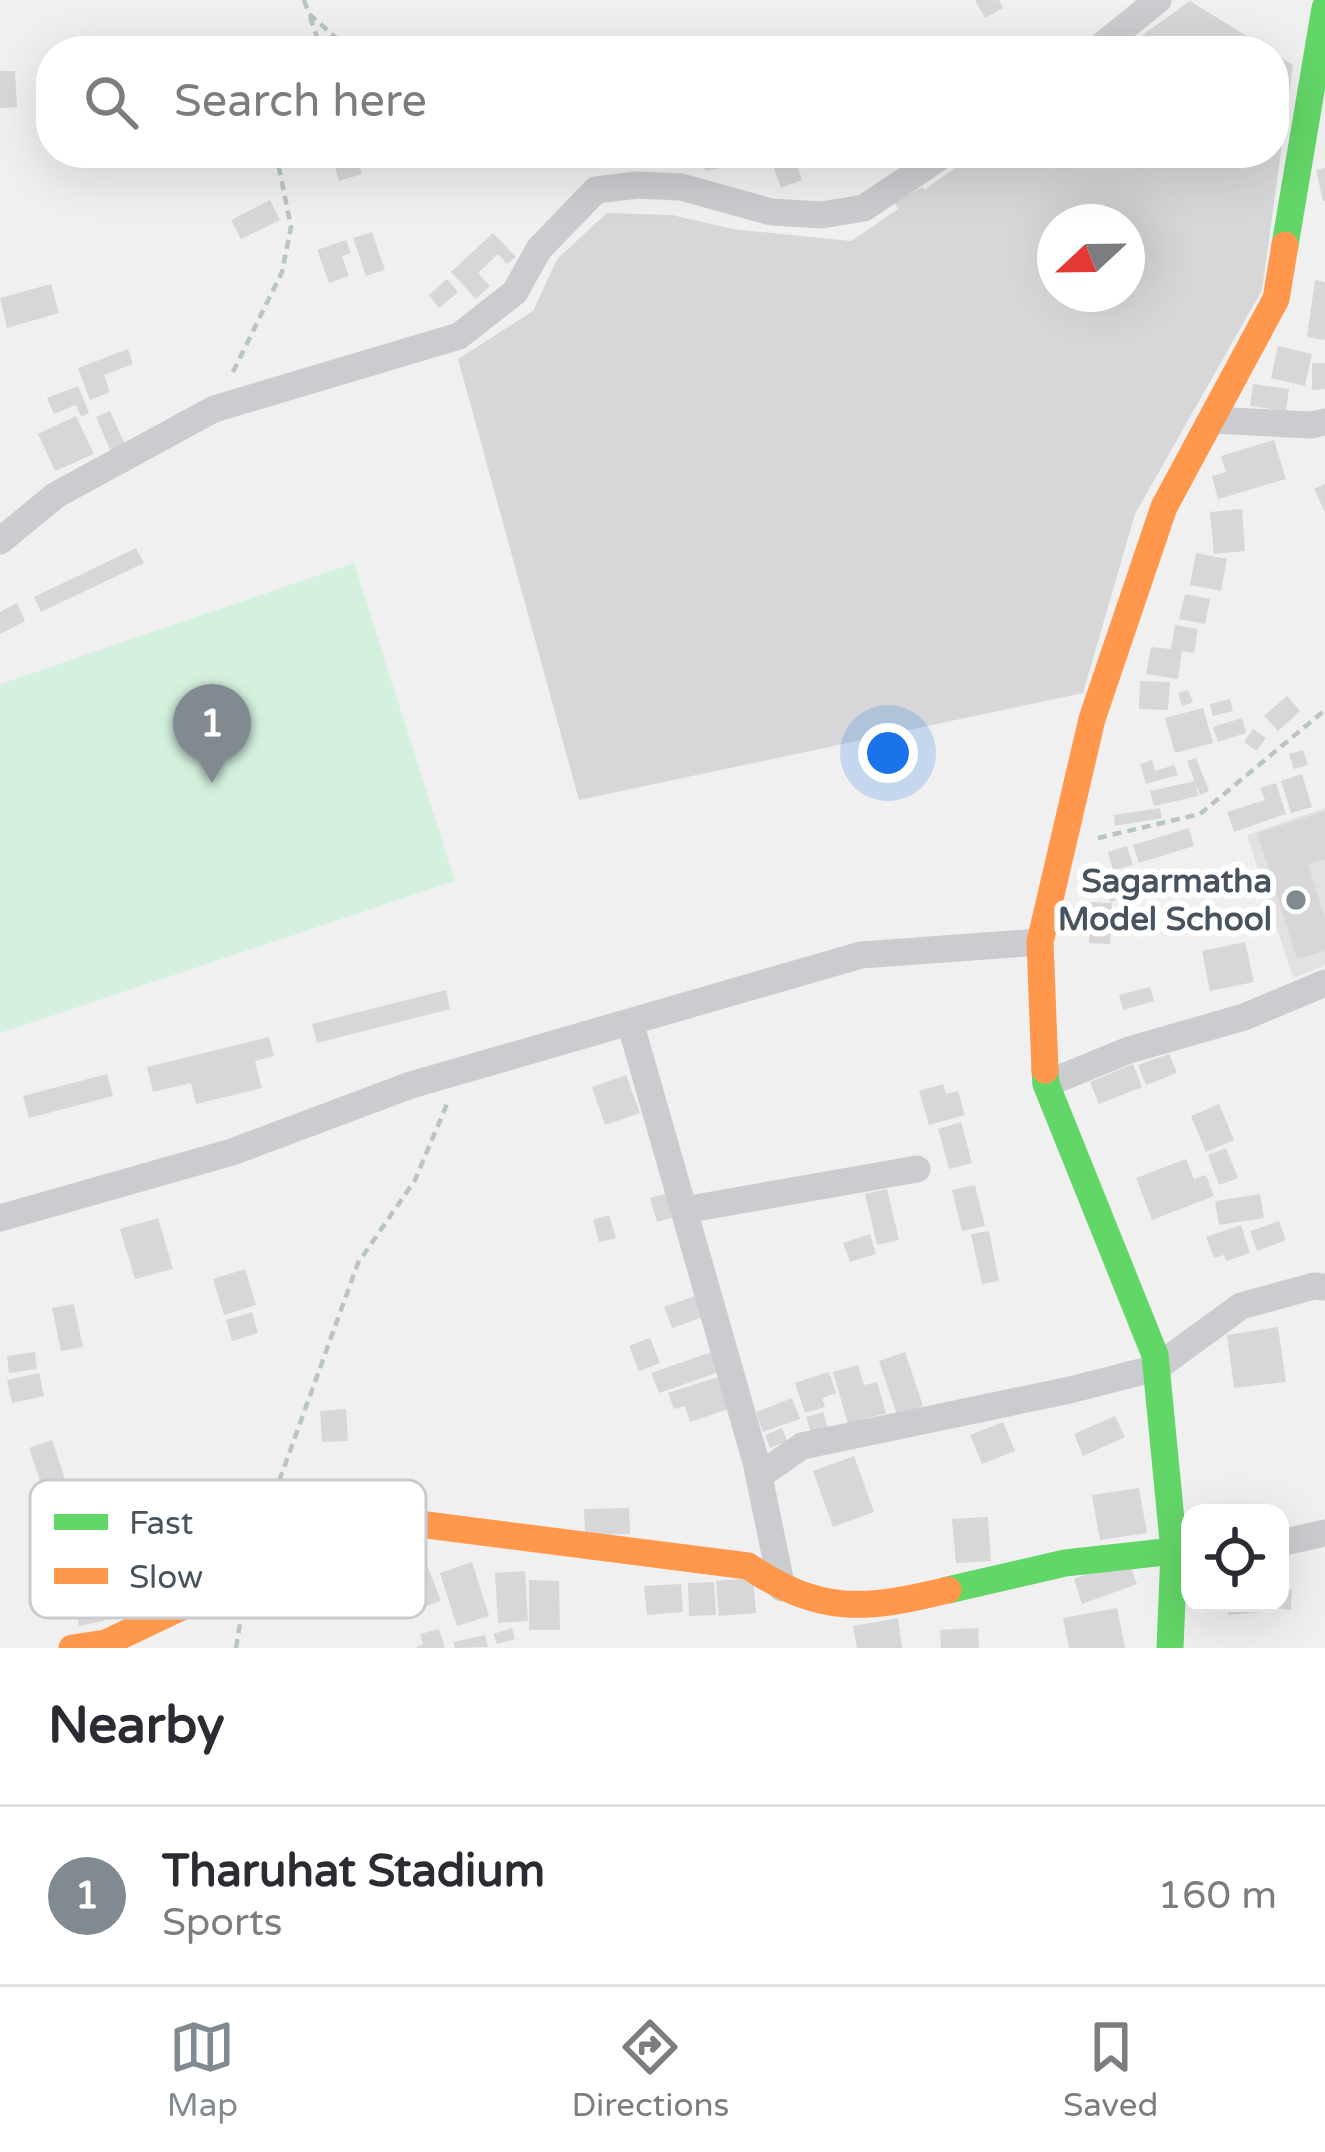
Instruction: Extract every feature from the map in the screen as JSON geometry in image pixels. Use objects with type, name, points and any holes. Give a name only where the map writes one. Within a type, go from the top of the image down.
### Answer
[{"type":"street","points":[[1114,36],[1158,0]]},
{"type":"street","points":[[1170,1648],[1179,1561],[1155,1355],[1046,1084],[1040,943],[1092,719],[1164,507],[1276,299],[1312,159],[1325,8]]},
{"type":"street","points":[[0,541],[56,495],[214,409],[459,336],[515,292],[539,249],[596,190],[637,185],[681,188],[771,212],[822,215],[864,208],[924,168]]},
{"type":"street","points":[[1212,420],[1325,422]]},
{"type":"street","points":[[0,1218],[232,1152],[411,1085],[860,955],[1040,943]]},
{"type":"street","points":[[1046,1084],[1129,1050],[1244,1017],[1325,983]]},
{"type":"street","points":[[630,1022],[759,1476],[782,1588]]},
{"type":"street","points":[[684,1210],[916,1169]]},
{"type":"street","points":[[759,1476],[802,1446],[1156,1368],[1241,1306],[1325,1287]]},
{"type":"street","points":[[426,1525],[748,1566],[817,1603],[898,1604],[1005,1575],[1120,1555],[1179,1561]]},
{"type":"street","points":[[1289,1541],[1325,1533]]},
{"type":"street","points":[[72,1648],[106,1643],[158,1618]]},
{"type":"path","points":[[304,0],[317,36]]},
{"type":"path","points":[[309,14],[335,36]]},
{"type":"path","points":[[214,409],[281,272],[291,227],[279,168]]},
{"type":"path","points":[[1063,847],[1200,814],[1325,710]]},
{"type":"path","points":[[281,1480],[358,1263],[415,1180],[463,1070]]},
{"type":"shaded area","name":"Sagarmatha Model School","points":[[1325,808],[1325,965],[1293,978],[1247,835]]},
{"type":"green space","points":[[354,563],[455,881],[0,1033],[0,684]]},
{"type":"building","points":[[975,0],[999,0],[1003,8],[985,18]]},
{"type":"building","points":[[1190,1],[1247,36],[1141,36]]},
{"type":"building","points":[[0,71],[15,71],[17,107],[0,108]]},
{"type":"building","points":[[335,168],[360,168],[362,174],[339,181]]},
{"type":"building","points":[[774,168],[798,168],[802,180],[781,188]]},
{"type":"building","points":[[956,168],[1279,168],[1262,290],[1135,514],[1083,693],[579,800],[458,359],[533,311],[557,259],[607,213],[672,215],[733,229],[851,241],[898,209],[894,201]]},
{"type":"building","points":[[1325,168],[1325,201],[1323,201],[1316,170]]},
{"type":"building","points":[[270,200],[280,220],[241,239],[231,220]]},
{"type":"building","points":[[372,232],[385,270],[366,276],[353,238]]},
{"type":"building","points":[[493,233],[516,257],[507,264],[498,254],[478,273],[490,286],[476,299],[451,272]]},
{"type":"building","points":[[346,240],[351,253],[342,256],[349,276],[329,283],[317,250]]},
{"type":"building","points":[[447,279],[458,292],[439,308],[429,295]]},
{"type":"building","points":[[1315,280],[1325,282],[1325,340],[1307,337]]},
{"type":"building","points":[[51,284],[59,313],[7,328],[0,298]]},
{"type":"building","points":[[1278,346],[1312,354],[1305,386],[1271,378]]},
{"type":"building","points":[[128,349],[133,364],[104,375],[110,392],[90,400],[78,368]]},
{"type":"building","points":[[1312,363],[1325,363],[1325,389],[1312,390]]},
{"type":"building","points":[[1253,384],[1289,389],[1286,411],[1250,406]]},
{"type":"building","points":[[78,386],[89,413],[81,417],[76,405],[54,414],[47,398]]},
{"type":"building","points":[[110,411],[125,445],[111,452],[96,417]]},
{"type":"building","points":[[76,416],[94,454],[55,471],[38,434]]},
{"type":"building","points":[[1274,440],[1286,479],[1218,499],[1212,476],[1226,472],[1221,456]]},
{"type":"building","points":[[1325,484],[1325,512],[1314,489]]},
{"type":"building","points":[[1242,509],[1245,551],[1214,554],[1210,512]]},
{"type":"building","points":[[136,548],[144,563],[41,612],[34,597]]},
{"type":"building","points":[[1196,553],[1227,559],[1221,591],[1190,585]]},
{"type":"building","points":[[1185,594],[1210,599],[1205,624],[1179,619]]},
{"type":"building","points":[[17,603],[25,621],[0,634],[0,612]]},
{"type":"building","points":[[1175,625],[1198,629],[1194,653],[1182,651],[1178,679],[1146,674],[1151,647],[1171,649]]},
{"type":"building","points":[[1140,681],[1170,682],[1168,710],[1139,709]]},
{"type":"building","points":[[1188,690],[1193,702],[1182,706],[1178,693]]},
{"type":"building","points":[[1287,696],[1300,711],[1278,731],[1264,716]]},
{"type":"building","points":[[1230,699],[1233,711],[1213,716],[1210,704]]},
{"type":"building","points":[[1203,708],[1213,743],[1175,753],[1165,718]]},
{"type":"building","points":[[1242,718],[1246,733],[1218,742],[1213,727]]},
{"type":"building","points":[[1253,729],[1266,738],[1257,751],[1244,742]]},
{"type":"building","points":[[1303,750],[1308,765],[1294,769],[1289,754]]},
{"type":"building","points":[[1196,758],[1209,791],[1200,795],[1187,761]]},
{"type":"building","points":[[1152,760],[1155,771],[1174,765],[1178,775],[1146,784],[1140,764]]},
{"type":"building","points":[[1302,774],[1312,807],[1291,813],[1281,781]]},
{"type":"building","points":[[1195,781],[1198,796],[1154,806],[1150,791]]},
{"type":"building","points":[[1276,783],[1286,814],[1234,832],[1227,812],[1265,800],[1260,788]]},
{"type":"building","points":[[1160,808],[1162,818],[1115,826],[1114,815]]},
{"type":"building","name":"Sagarmatha Model School","points":[[1325,811],[1325,859],[1308,864],[1325,918],[1325,951],[1297,959],[1257,833]]},
{"type":"building","points":[[1189,828],[1194,846],[1139,863],[1133,845]]},
{"type":"building","points":[[1127,846],[1133,865],[1113,870],[1108,852]]},
{"type":"building","points":[[1124,882],[1129,897],[1110,902],[1105,888]]},
{"type":"building","points":[[1091,902],[1112,903],[1110,944],[1089,943]]},
{"type":"building","points":[[1245,942],[1254,982],[1210,991],[1202,951]]},
{"type":"building","points":[[1150,987],[1154,1001],[1123,1010],[1119,995]]},
{"type":"building","points":[[446,990],[450,1009],[317,1043],[312,1024]]},
{"type":"building","points":[[269,1037],[274,1056],[255,1061],[262,1088],[196,1104],[191,1083],[153,1092],[147,1067]]},
{"type":"building","points":[[1169,1054],[1177,1073],[1146,1085],[1138,1065]]},
{"type":"building","points":[[1133,1064],[1142,1087],[1099,1104],[1090,1082]]},
{"type":"building","points":[[107,1074],[113,1096],[29,1118],[23,1096]]},
{"type":"building","points":[[626,1075],[640,1113],[605,1125],[592,1087]]},
{"type":"building","points":[[943,1084],[946,1094],[958,1091],[965,1115],[929,1125],[919,1091]]},
{"type":"building","points":[[1219,1104],[1234,1140],[1206,1152],[1191,1116]]},
{"type":"building","points":[[961,1122],[972,1163],[949,1169],[938,1129]]},
{"type":"building","points":[[1226,1148],[1238,1178],[1219,1185],[1208,1155]]},
{"type":"building","points":[[1186,1159],[1194,1179],[1206,1175],[1214,1196],[1152,1220],[1136,1178]]},
{"type":"building","points":[[975,1185],[985,1226],[962,1231],[952,1190]]},
{"type":"building","points":[[887,1189],[899,1240],[877,1245],[865,1194]]},
{"type":"building","points":[[668,1193],[675,1217],[657,1222],[650,1198]]},
{"type":"building","points":[[1260,1194],[1264,1218],[1219,1225],[1215,1201]]},
{"type":"building","points":[[609,1215],[616,1238],[599,1242],[593,1220]]},
{"type":"building","points":[[158,1218],[173,1269],[135,1279],[120,1229]]},
{"type":"building","points":[[1279,1221],[1286,1240],[1257,1251],[1250,1231]]},
{"type":"building","points":[[1241,1225],[1250,1253],[1226,1261],[1224,1255],[1214,1258],[1206,1237]]},
{"type":"building","points":[[989,1231],[999,1281],[982,1284],[971,1234]]},
{"type":"building","points":[[870,1234],[876,1254],[850,1262],[843,1243]]},
{"type":"building","points":[[245,1269],[256,1305],[224,1315],[213,1279]]},
{"type":"building","points":[[698,1295],[706,1316],[672,1328],[664,1307]]},
{"type":"building","points":[[74,1304],[83,1347],[61,1351],[52,1308]]},
{"type":"building","points":[[252,1312],[258,1333],[232,1341],[226,1320]]},
{"type":"building","points":[[1278,1327],[1286,1382],[1234,1388],[1227,1335]]},
{"type":"building","points":[[650,1338],[660,1363],[639,1371],[629,1346]]},
{"type":"building","points":[[35,1352],[37,1369],[9,1373],[7,1356]]},
{"type":"building","points":[[712,1352],[719,1372],[659,1393],[651,1373]]},
{"type":"building","points":[[905,1352],[923,1406],[897,1415],[879,1361]]},
{"type":"building","points":[[858,1365],[864,1385],[877,1382],[886,1413],[848,1424],[833,1372]]},
{"type":"building","points":[[829,1372],[836,1393],[822,1398],[825,1407],[805,1413],[795,1383]]},
{"type":"building","points":[[39,1373],[44,1396],[12,1403],[7,1380]]},
{"type":"building","points":[[721,1376],[731,1408],[690,1422],[685,1406],[674,1409],[668,1393]]},
{"type":"building","points":[[792,1398],[800,1419],[763,1432],[756,1412]]},
{"type":"building","points":[[346,1409],[348,1441],[322,1442],[320,1411]]},
{"type":"building","points":[[823,1412],[829,1431],[812,1436],[806,1417]]},
{"type":"building","points":[[1115,1416],[1125,1437],[1083,1456],[1074,1434]]},
{"type":"building","points":[[1003,1422],[1015,1451],[982,1464],[970,1435]]},
{"type":"building","points":[[782,1428],[787,1441],[770,1448],[765,1435]]},
{"type":"building","points":[[52,1440],[65,1480],[40,1480],[29,1448]]},
{"type":"building","points":[[854,1456],[874,1512],[833,1527],[813,1471]]},
{"type":"building","points":[[1139,1488],[1147,1533],[1100,1540],[1092,1495]]},
{"type":"building","points":[[629,1508],[630,1534],[585,1535],[584,1509]]},
{"type":"building","points":[[988,1517],[991,1561],[956,1563],[952,1519]]},
{"type":"building","points":[[1128,1560],[1137,1584],[1082,1604],[1074,1579]]},
{"type":"building","points":[[426,1562],[441,1601],[426,1606]]},
{"type":"building","points":[[472,1562],[489,1616],[457,1626],[440,1573]]},
{"type":"building","points":[[525,1571],[528,1621],[498,1623],[495,1573]]},
{"type":"building","points":[[753,1578],[756,1613],[719,1616],[716,1581]]},
{"type":"building","points":[[529,1580],[559,1581],[560,1630],[529,1630]]},
{"type":"building","points":[[714,1582],[716,1615],[689,1616],[688,1583]]},
{"type":"building","points":[[681,1584],[683,1612],[647,1615],[644,1586]]},
{"type":"building","points":[[1117,1608],[1125,1648],[1069,1648],[1063,1618]]},
{"type":"building","points":[[78,1618],[103,1618],[104,1621],[79,1626]]},
{"type":"building","points":[[898,1618],[902,1648],[857,1648],[853,1626]]},
{"type":"building","points":[[512,1628],[515,1639],[497,1644],[493,1634]]},
{"type":"building","points":[[978,1628],[979,1648],[941,1648],[940,1630]]},
{"type":"building","points":[[439,1629],[445,1648],[415,1648],[423,1644],[420,1634]]},
{"type":"building","points":[[485,1635],[488,1647],[455,1648],[453,1642]]},
{"type":"traffic: fast","points":[[1285,245],[1325,8]]},
{"type":"traffic: fast","points":[[1045,1070],[1046,1084],[1155,1355],[1174,1551],[1170,1648]]},
{"type":"traffic: fast","points":[[948,1590],[1065,1563],[1174,1551]]},
{"type":"traffic: slow","points":[[1045,1070],[1040,942],[1092,719],[1164,507],[1276,299],[1285,245]]},
{"type":"traffic: slow","points":[[426,1525],[748,1566],[798,1593],[844,1604],[892,1602],[948,1590]]},
{"type":"traffic: slow","points":[[72,1648],[106,1643],[158,1618]]},
{"type":"place","name":"Tharuhat Stadium","points":[[212,783]]},
{"type":"place","name":"Sagarmatha Model School","points":[[1296,900]]}]
